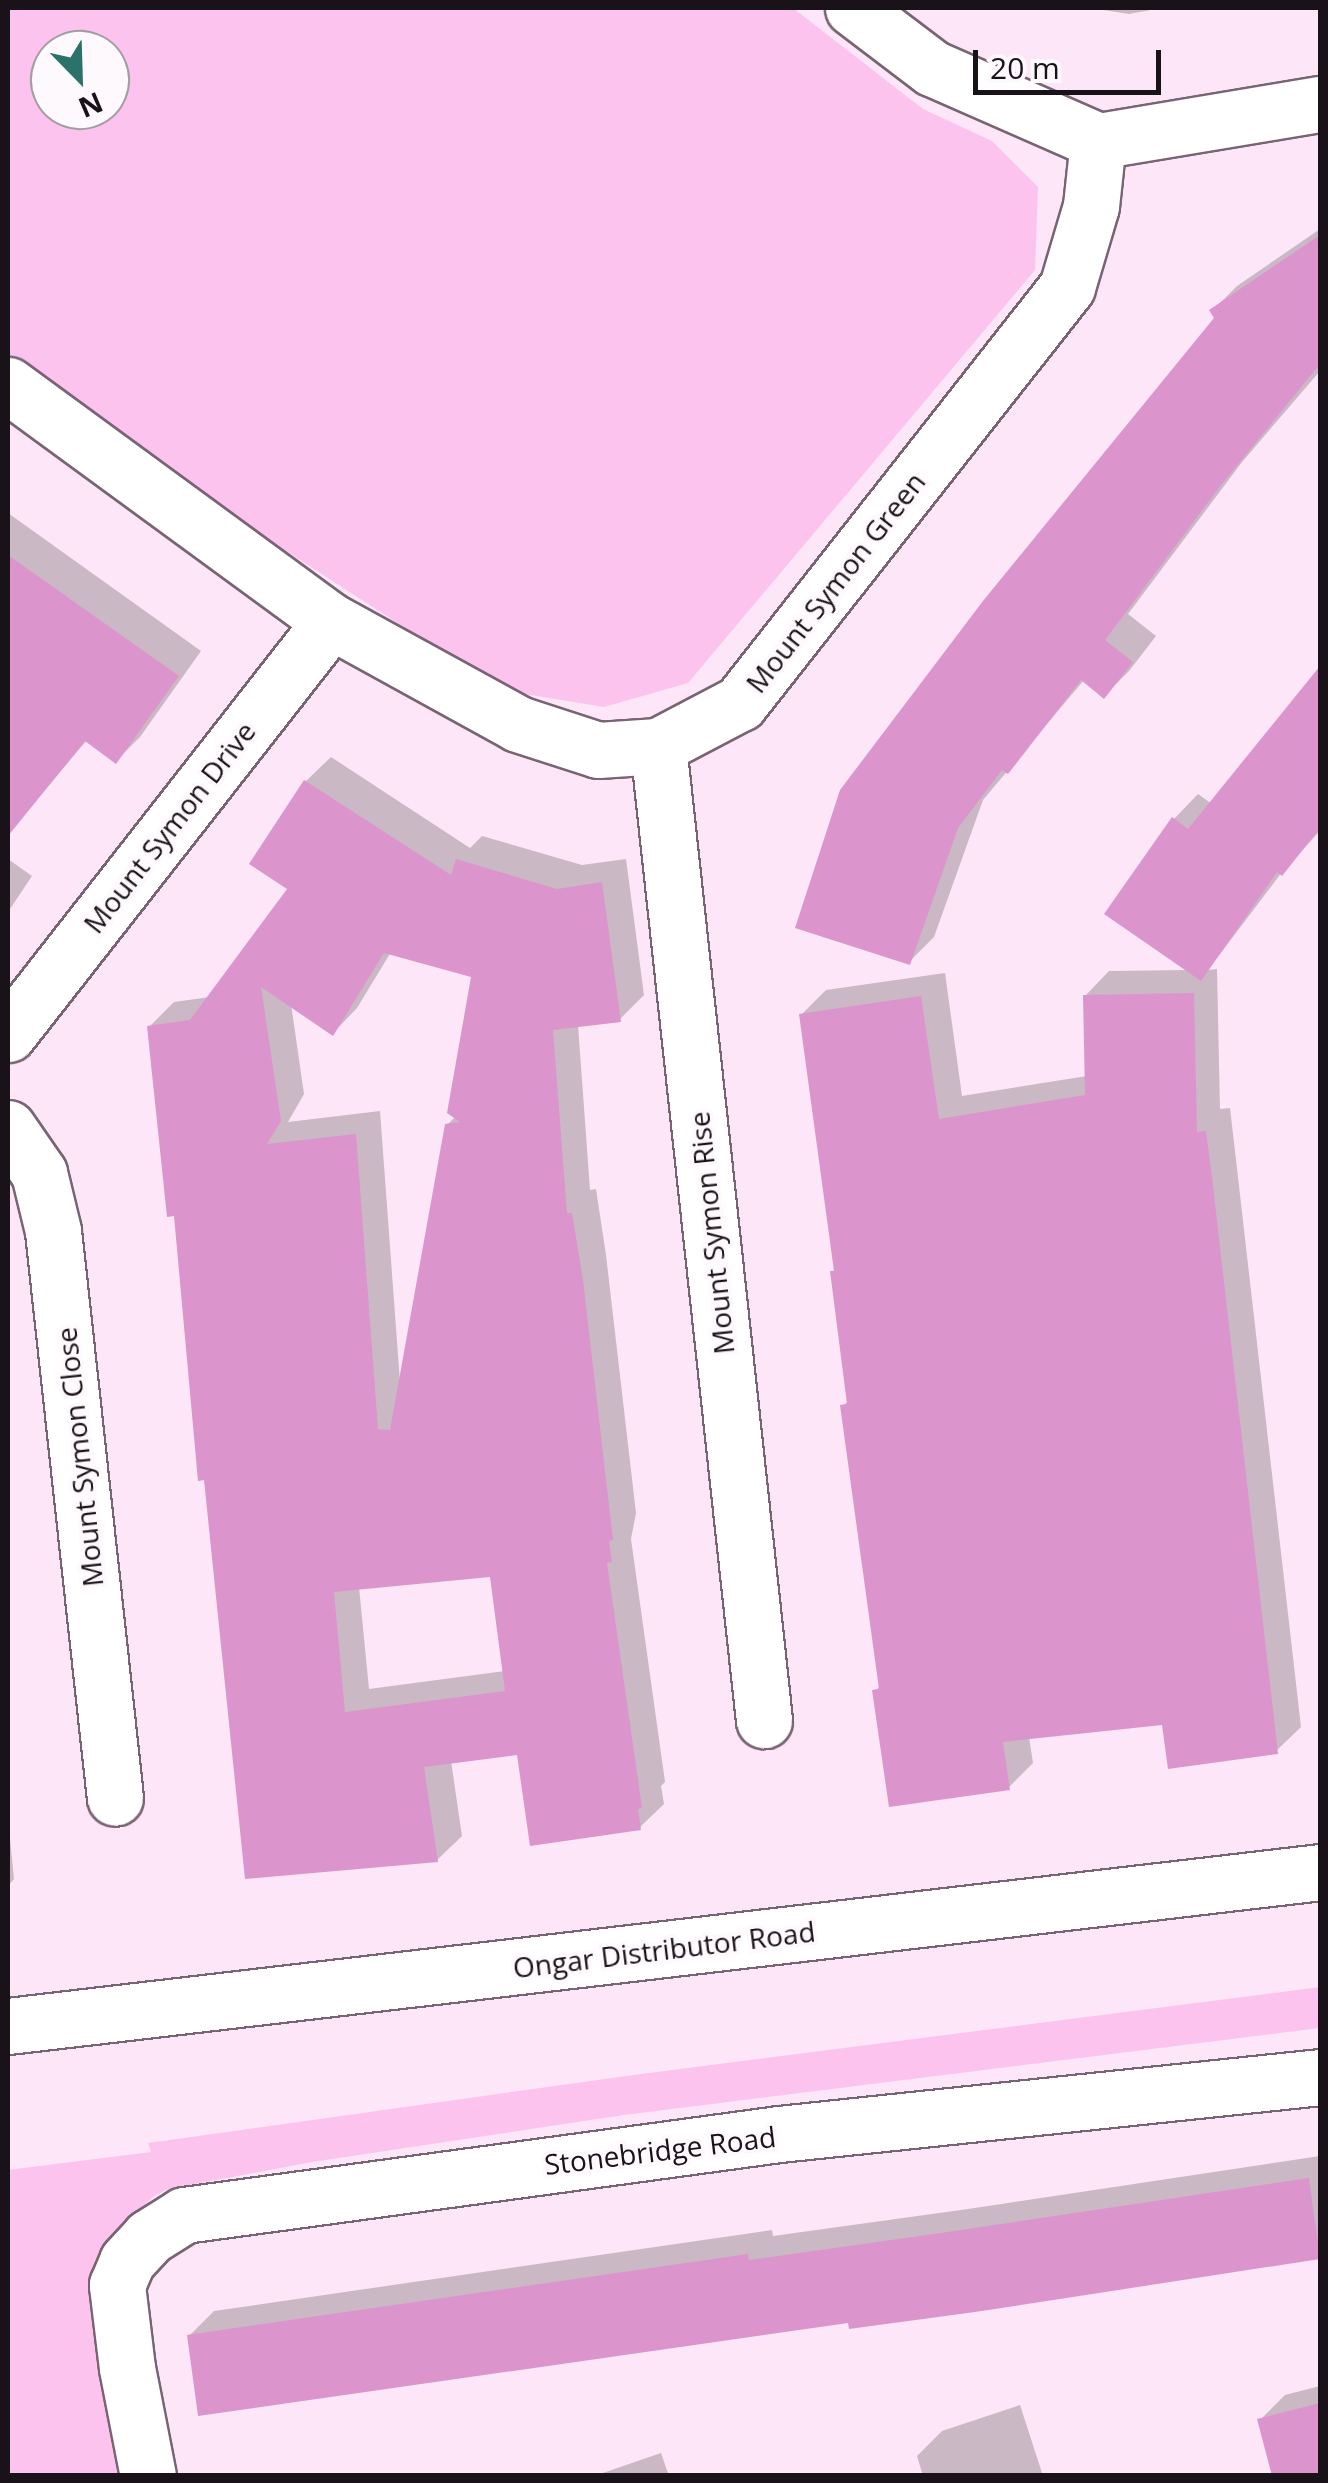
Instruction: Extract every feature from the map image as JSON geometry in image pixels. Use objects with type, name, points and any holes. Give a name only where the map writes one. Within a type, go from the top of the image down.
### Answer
[{"type":"street","points":[[853,8],[932,68],[1098,141],[1320,104]]},
{"type":"street","name":"Mount Symon Green","points":[[8,384],[330,621],[518,724],[598,750],[658,746],[740,703],[1067,287],[1091,206],[1098,141]]},
{"type":"street","name":"Mount Symon Drive","points":[[8,1034],[330,621]]},
{"type":"street","name":"Mount Symon Rise","points":[[658,746],[764,1720]]},
{"type":"street","name":"Mount Symon Close","points":[[8,1128],[40,1173],[53,1231],[115,1798]]},
{"type":"street","name":"Ongar Distributor Road","points":[[8,2026],[1320,1872]]},
{"type":"street","name":"Stonebridge Road","points":[[148,2476],[127,2368],[117,2284],[128,2261],[149,2237],[184,2215],[779,2134],[1320,2077]]},
{"type":"shaded area","points":[[8,8],[793,8],[923,109],[992,141],[1038,187],[1035,270],[688,683],[604,707],[501,690],[8,371]]},
{"type":"shaded area","points":[[1320,1987],[1320,2028],[624,2115],[312,2162],[168,2189],[154,2196],[104,2244],[96,2304],[131,2475],[8,2475],[8,2170],[151,2152],[148,2143],[641,2074]]},
{"type":"building","points":[[1320,235],[1320,364],[1218,489],[1105,640],[1133,662],[1104,699],[1081,680],[1008,774],[1002,770],[958,828],[910,965],[795,928],[840,790],[983,601],[1214,318],[1209,310]]},
{"type":"building","points":[[8,555],[179,676],[116,764],[85,741],[8,836]]},
{"type":"building","points":[[1320,666],[1320,828],[1282,876],[1277,872],[1201,981],[1104,914],[1172,817],[1188,829]]},
{"type":"building","points":[[304,780],[451,875],[456,859],[557,889],[602,882],[621,1022],[553,1030],[567,1213],[572,1213],[583,1280],[613,1540],[609,1541],[612,1562],[607,1563],[642,1808],[638,1809],[641,1830],[530,1846],[517,1755],[424,1767],[438,1862],[245,1879],[204,1480],[198,1481],[174,1216],[167,1217],[147,1026],[190,1020],[287,889],[249,864]],"holes":[[[384,953],[471,977],[447,1113],[460,1122],[445,1124],[390,1430],[378,1429],[356,1134],[267,1144],[281,1121],[261,987],[333,1036]],[[490,1577],[505,1691],[345,1712],[334,1592]]]},
{"type":"building","points":[[1194,993],[1197,1132],[1206,1131],[1212,1177],[1278,1754],[1168,1769],[1162,1725],[1003,1742],[1010,1790],[889,1807],[872,1690],[879,1689],[840,1405],[847,1404],[830,1271],[834,1271],[799,1014],[921,996],[939,1119],[1085,1095],[1083,995]]},
{"type":"building","points":[[1309,2178],[1320,2259],[975,2312],[849,2329],[848,2323],[198,2416],[187,2335],[748,2254],[749,2260]]},
{"type":"building","points":[[1320,2403],[1320,2476],[1272,2476],[1257,2419]]}]
